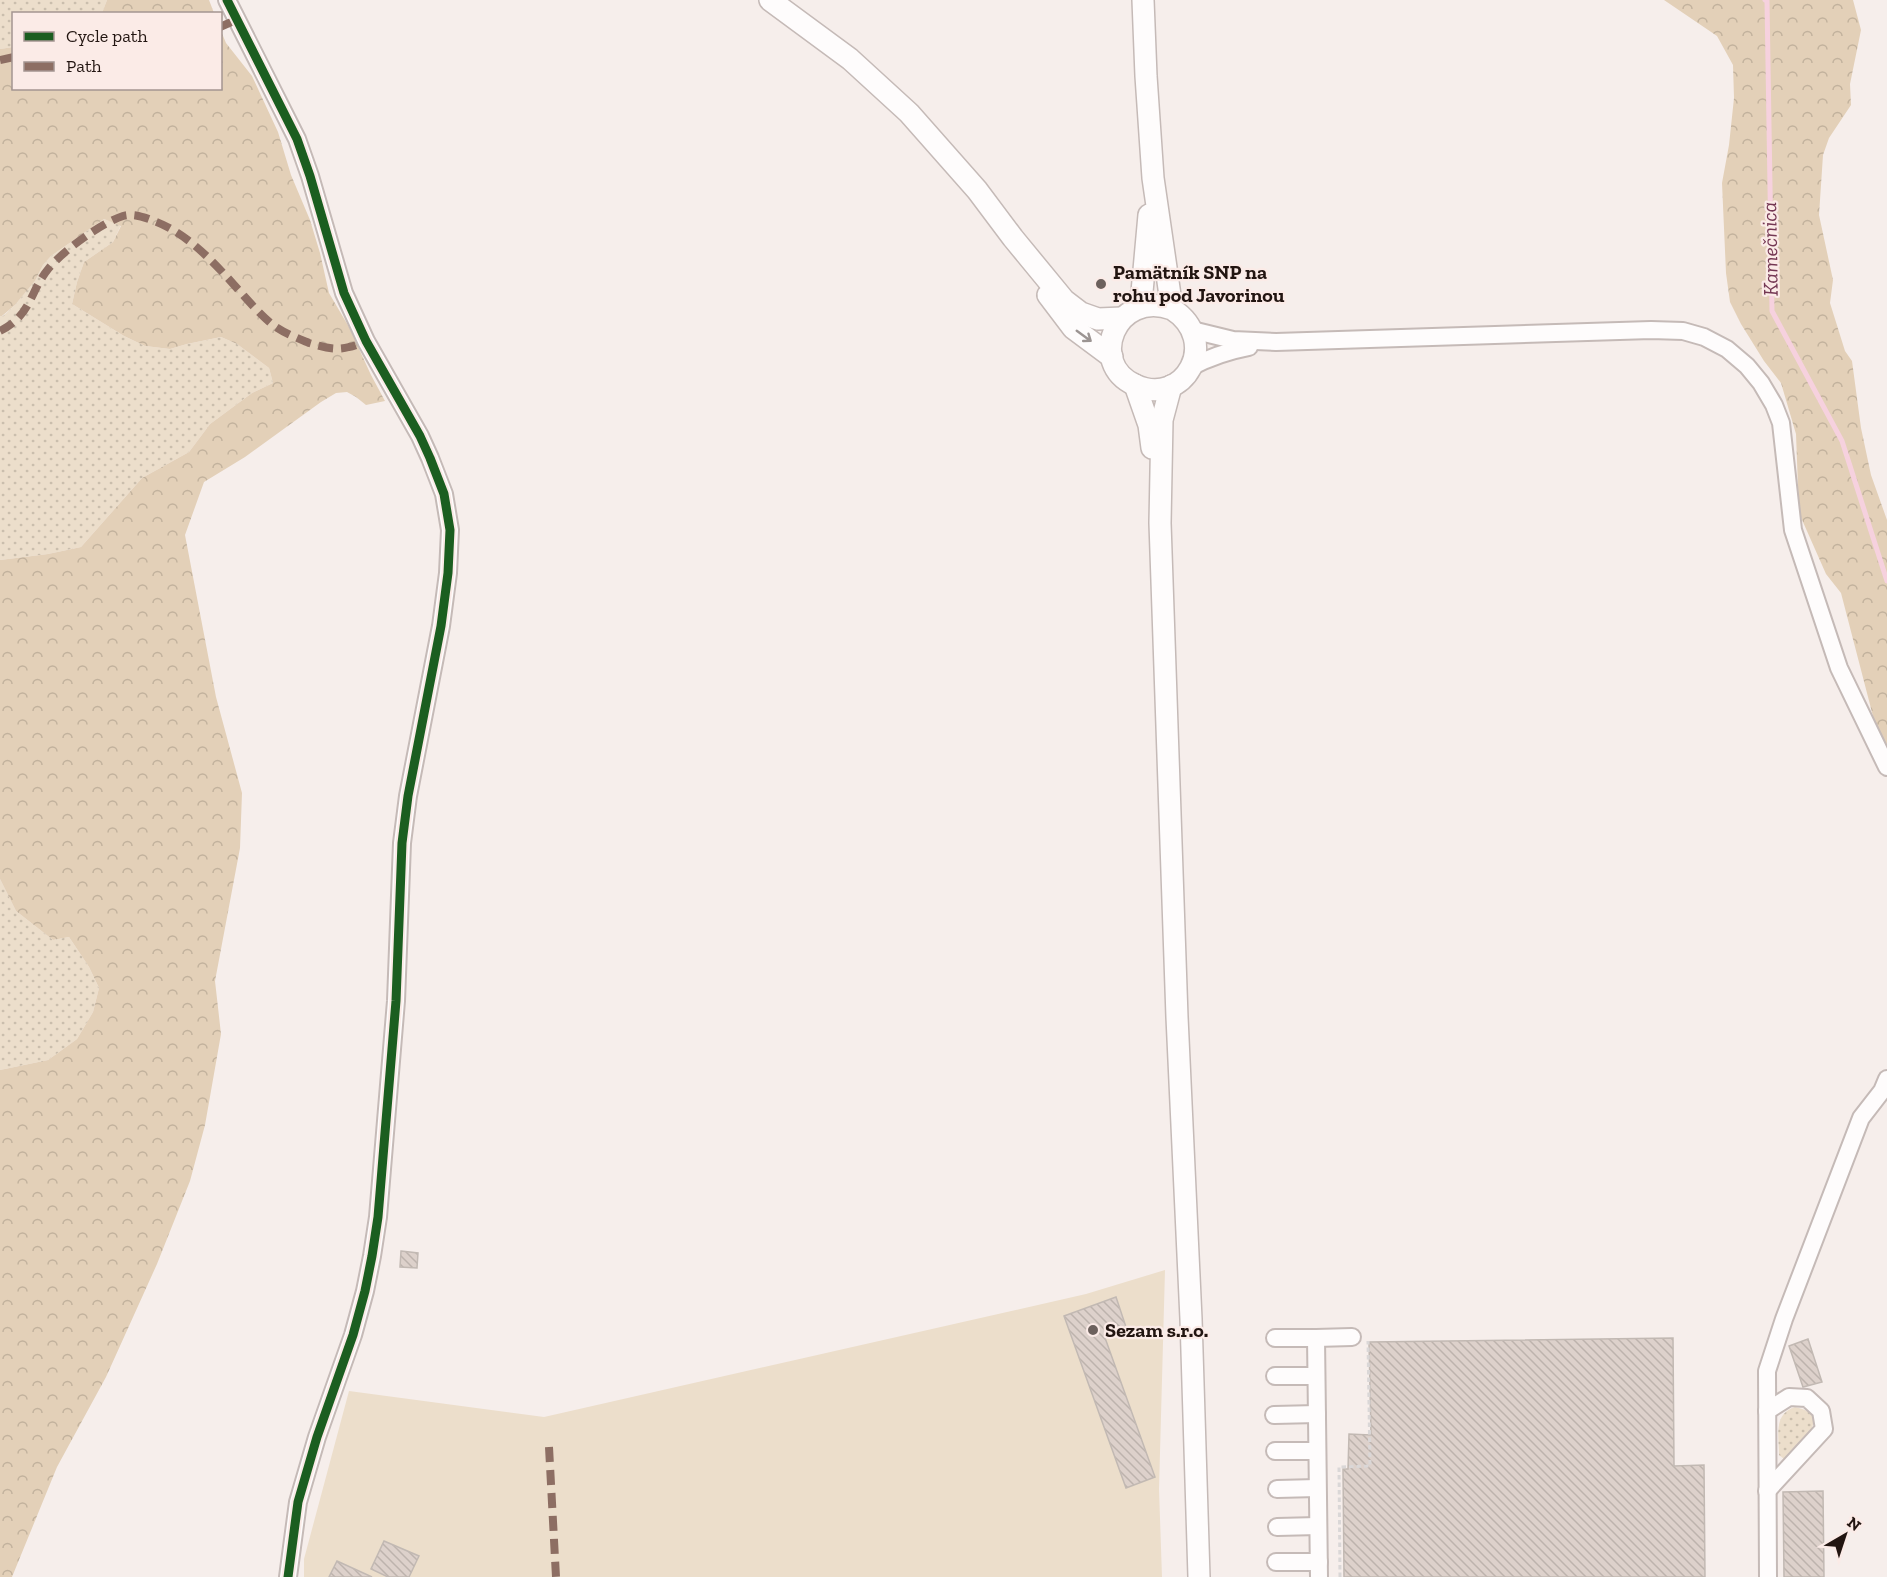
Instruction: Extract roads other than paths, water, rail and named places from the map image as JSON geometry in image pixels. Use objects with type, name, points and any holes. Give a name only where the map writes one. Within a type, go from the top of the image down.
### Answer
[{"type":"main road","points":[[770,0],[850,59],[901,105],[955,164],[1064,300],[1081,313],[1098,319],[1129,313],[1154,304],[1180,314],[1192,330],[1196,349],[1191,367],[1179,381],[1171,386],[1146,389],[1135,385],[1120,374],[1112,357],[1111,343],[1114,330],[1129,313],[1142,292],[1153,178]]},
{"type":"main road","points":[[1143,0],[1153,178],[1172,309]]},
{"type":"main road","points":[[1013,238],[1064,318],[1082,336],[1112,357]]},
{"type":"main road","points":[[1135,385],[1149,425],[1160,523]]},
{"type":"main road","points":[[1171,386],[1162,420],[1160,523],[1199,1577]]},
{"type":"street","points":[[227,0],[297,139],[344,293],[366,341],[430,458],[444,494],[450,530],[448,573],[441,626],[408,796],[402,843],[396,1001],[378,1217],[372,1256],[353,1335],[317,1437],[298,1502],[288,1577]]},
{"type":"street","points":[[1192,330],[1233,340],[1276,342],[1651,330],[1683,332],[1704,337],[1727,349],[1747,366],[1761,383],[1781,423],[1793,530],[1839,668],[1887,767]]},
{"type":"street","points":[[1191,367],[1227,351],[1276,342]]},
{"type":"street","points":[[1768,1577],[1767,1371],[1784,1319],[1861,1118],[1886,1087]]},
{"type":"street","points":[[1275,1338],[1360,1336]]},
{"type":"street","points":[[1276,1562],[1319,1569],[1316,1338]]},
{"type":"street","points":[[1275,1376],[1316,1376]]},
{"type":"street","points":[[1767,1411],[1789,1397],[1807,1398],[1821,1411],[1824,1429],[1767,1491]]},
{"type":"street","points":[[1274,1414],[1317,1414]]},
{"type":"street","points":[[1275,1451],[1317,1451]]},
{"type":"street","points":[[1277,1489],[1317,1488]]},
{"type":"street","points":[[1277,1527],[1318,1526]]},
{"type":"waterway","name":"Kamečnica","points":[[1765,0],[1767,1],[1772,311],[1842,441],[1887,581]]},
{"type":"place","name":"Pamätník SNP na rohu pod Javorinou","points":[[1101,284]]},
{"type":"place","name":"Sezam s.r.o.","points":[[1093,1330]]}]
